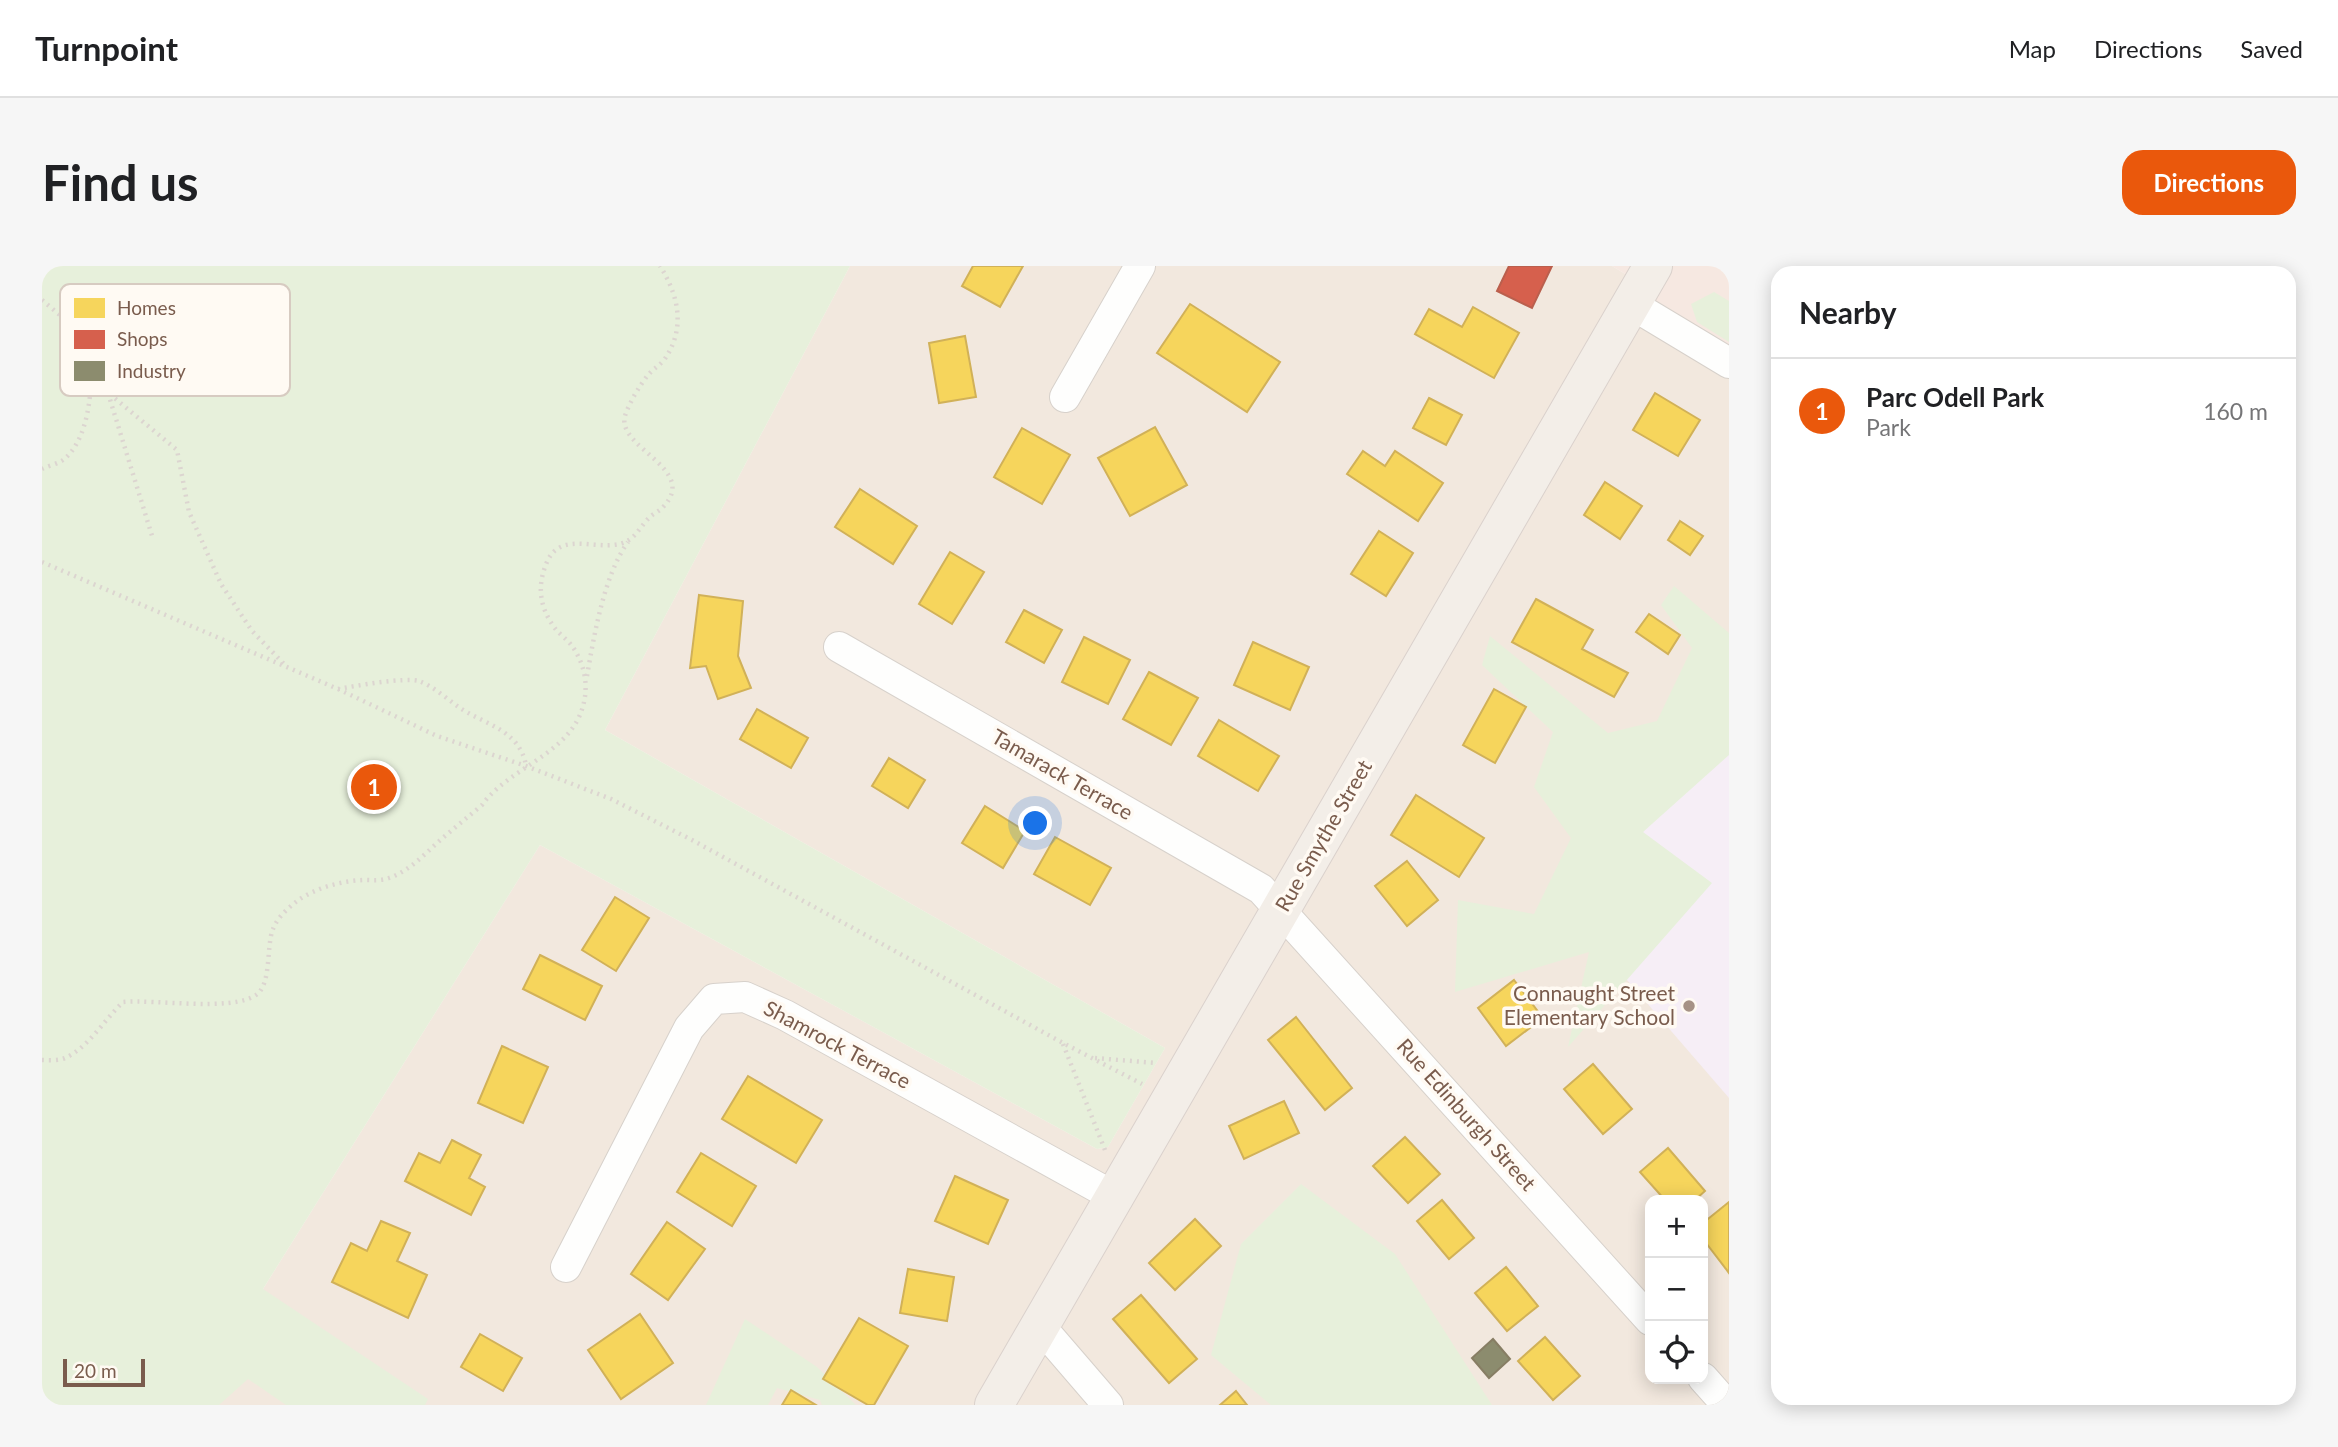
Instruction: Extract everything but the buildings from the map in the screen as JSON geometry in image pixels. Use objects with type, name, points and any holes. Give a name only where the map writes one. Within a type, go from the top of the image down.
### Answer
[{"type":"main road","name":"Rue Smythe Street","points":[[995,1405],[1653,266]]},
{"type":"street","points":[[1065,397],[1140,266]]},
{"type":"street","points":[[1631,304],[1729,363]]},
{"type":"street","name":"Tamarack Terrace","points":[[839,647],[1262,890],[1281,909]]},
{"type":"street","name":"Rue Edinburgh Street","points":[[1281,909],[1645,1314]]},
{"type":"street","name":"Shamrock Terrace","points":[[566,1267],[689,1028],[714,999],[745,997],[785,1015],[1115,1196]]},
{"type":"street","points":[[1040,1326],[1108,1405]]},
{"type":"street","points":[[1708,1384],[1727,1405]]},
{"type":"path","points":[[42,1060],[63,1059],[74,1052],[97,1033],[123,1002],[233,1002],[256,995],[265,978],[274,926],[283,913],[315,891],[333,885],[390,878],[410,867],[482,806],[490,794],[554,747],[573,726],[582,707],[606,590],[618,555],[671,496],[673,485],[667,471],[625,427],[624,418],[648,375],[671,349],[676,334],[678,312],[673,286],[660,266]]},
{"type":"path","points":[[42,300],[60,315]]},
{"type":"path","points":[[42,469],[64,460],[82,434],[90,396]]},
{"type":"path","points":[[109,396],[153,539]]},
{"type":"path","points":[[113,396],[177,450],[189,512],[221,584],[251,631],[290,670]]},
{"type":"path","points":[[586,678],[572,647],[554,628],[542,603],[539,592],[544,570],[548,559],[560,546],[576,543],[609,545],[628,541]]},
{"type":"path","points":[[42,562],[338,689],[437,736],[611,799],[692,840],[1149,1088]]},
{"type":"path","points":[[338,689],[420,681],[461,709],[499,728],[524,754],[526,766]]},
{"type":"path","points":[[1063,1043],[1109,1158]]},
{"type":"path","points":[[1091,1058],[1163,1063]]},
{"type":"shaded area","points":[[850,266],[1612,266],[1642,284],[1729,363],[1729,1405],[196,1405],[263,1289],[540,845],[1097,1149],[1108,1147],[1165,1048],[605,730]]},
{"type":"shaded area","points":[[1612,266],[1729,266],[1729,363],[1631,304],[1642,284]]},
{"type":"shaded area","name":"Connaught Street Elementary School","points":[[1729,735],[1729,1098],[1570,914]]},
{"type":"green space","points":[[42,266],[850,266],[605,730],[1165,1048],[1108,1147],[1097,1149],[540,845],[263,1289],[428,1399],[425,1405],[286,1405],[248,1379],[219,1405],[42,1405]]},
{"type":"green space","points":[[1714,292],[1729,301],[1729,342],[1697,322],[1691,304]]},
{"type":"green space","points":[[1674,586],[1729,633],[1729,755],[1643,832],[1712,883],[1568,1047],[1589,952],[1455,992],[1458,900],[1534,914],[1571,838],[1534,787],[1553,732],[1482,665],[1490,636],[1608,733],[1657,721],[1692,648],[1661,605]]},
{"type":"green space","points":[[1301,1184],[1395,1254],[1492,1405],[1271,1405],[1211,1355],[1241,1244]]},
{"type":"green space","points":[[745,1319],[817,1367],[856,1405],[822,1405],[820,1400],[777,1388],[768,1405],[706,1405]]},
{"type":"place","name":"Parc Odell Park","points":[[374,787]]},
{"type":"place","name":"Connaught Street Elementary School","points":[[1689,1006]]}]
